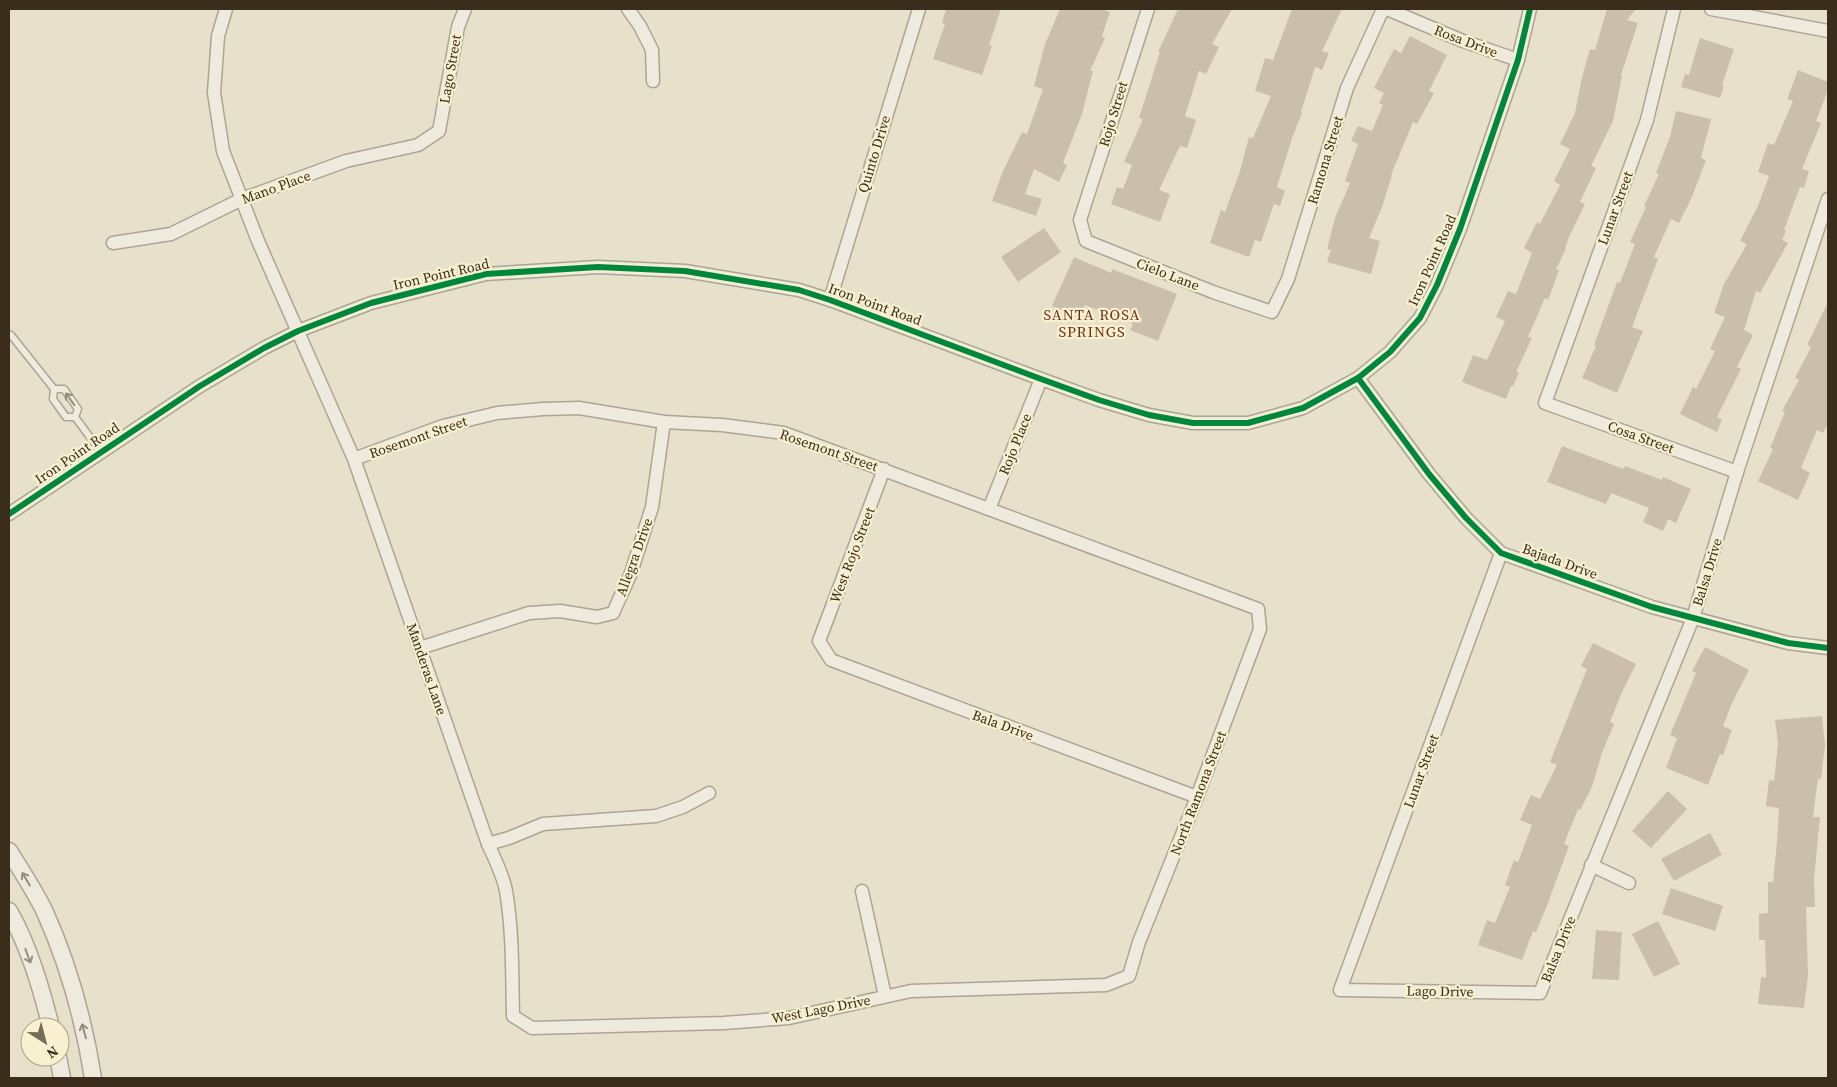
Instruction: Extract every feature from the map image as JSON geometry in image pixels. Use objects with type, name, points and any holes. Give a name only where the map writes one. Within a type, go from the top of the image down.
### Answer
[{"type":"street","name":"Manderas Lane","points":[[226,9],[218,36],[214,93],[223,151],[258,241],[354,459],[488,844],[506,890],[510,924],[513,1016]]},
{"type":"street","name":"Lago Street","points":[[439,131],[458,27],[465,9]]},
{"type":"street","points":[[628,9],[640,26],[652,50],[653,81]]},
{"type":"street","name":"Quinto Drive","points":[[830,300],[919,9]]},
{"type":"street","name":"Rojo Street","points":[[1080,220],[1148,9]]},
{"type":"street","name":"Ramona Street","points":[[1272,312],[1288,279],[1347,88],[1383,9]]},
{"type":"street","name":"Rosa Drive","points":[[1387,9],[1463,41],[1518,60]]},
{"type":"street","name":"Iron Point Road","points":[[9,514],[200,386],[264,348],[298,331],[371,303],[486,274],[589,268],[685,271],[799,290],[1099,400],[1149,415],[1193,423],[1248,423],[1303,408],[1358,378],[1390,352],[1420,318],[1437,285],[1460,229],[1518,60],[1530,9]]},
{"type":"street","name":"Lunar Street","points":[[1545,403],[1647,120],[1674,9]]},
{"type":"street","points":[[1711,9],[1828,31]]},
{"type":"street","name":"Mano Place","points":[[113,243],[170,234],[242,199],[346,161],[418,146],[439,131]]},
{"type":"street","name":"Balsa Drive","points":[[1540,993],[1693,618],[1737,472],[1828,199]]},
{"type":"street","name":"Cielo Lane","points":[[1080,220],[1086,241],[1205,289],[1272,312]]},
{"type":"street","name":"Bajada Drive","points":[[1358,378],[1429,474],[1466,518],[1502,553],[1652,607],[1788,643],[1828,648]]},
{"type":"street","name":"Rojo Place","points":[[989,509],[1042,379]]},
{"type":"street","name":"Cosa Street","points":[[1545,403],[1737,472]]},
{"type":"street","name":"Rosemont Street","points":[[354,459],[443,426],[498,413],[543,409],[579,408],[664,422],[722,425],[784,433],[1258,609]]},
{"type":"street","name":"Allegra Drive","points":[[420,648],[529,613],[560,611],[597,617],[612,613],[631,573],[652,507],[664,422]]},
{"type":"street","name":"West Rojo Street","points":[[819,641],[884,469]]},
{"type":"street","name":"Lunar Street","points":[[1340,990],[1502,553]]},
{"type":"street","name":"North Ramona Street","points":[[1129,976],[1139,942],[1260,629],[1258,609]]},
{"type":"street","name":"Bala Drive","points":[[819,641],[830,660],[1197,796]]},
{"type":"street","points":[[488,844],[509,838],[543,824],[656,816],[682,807],[710,793]]},
{"type":"street","points":[[9,851],[44,909],[69,975],[93,1078]]},
{"type":"street","points":[[1592,865],[1629,883]]},
{"type":"street","points":[[862,891],[886,996]]},
{"type":"street","points":[[9,911],[16,923],[40,985],[48,1017]]},
{"type":"street","name":"West Lago Drive","points":[[513,1016],[532,1028],[724,1023],[789,1018],[911,991],[1106,985],[1129,976]]},
{"type":"street","name":"Lago Drive","points":[[1340,990],[1540,993]]},
{"type":"lane","points":[[9,334],[54,389],[53,399],[66,417],[75,417]]},
{"type":"lane","points":[[54,389],[64,389],[78,409],[75,417]]},
{"type":"lane","points":[[75,417],[101,452]]},
{"type":"building","points":[[946,9],[1001,9],[989,45],[992,46],[982,75],[933,59],[945,24],[942,23]]},
{"type":"building","points":[[1060,9],[1101,9],[1110,12],[1102,36],[1105,38],[1090,71],[1093,71],[1082,114],[1063,163],[1067,165],[1059,182],[1034,169],[1025,194],[1042,199],[1036,216],[992,201],[1003,171],[1022,132],[1027,134],[1043,89],[1034,86],[1045,44]]},
{"type":"building","points":[[1178,9],[1232,9],[1212,44],[1219,47],[1206,74],[1199,71],[1185,116],[1196,120],[1187,148],[1180,146],[1159,190],[1170,194],[1160,222],[1111,204],[1117,187],[1123,189],[1132,165],[1124,162],[1143,119],[1139,118],[1160,52],[1158,52]]},
{"type":"building","points":[[1292,9],[1342,9],[1322,51],[1329,53],[1322,70],[1315,67],[1302,113],[1292,138],[1277,187],[1285,191],[1280,206],[1274,204],[1261,242],[1255,240],[1249,257],[1210,243],[1221,210],[1225,212],[1240,171],[1249,137],[1253,138],[1271,96],[1255,91],[1265,58],[1273,60]]},
{"type":"building","points":[[1607,9],[1636,9],[1627,20],[1638,23],[1621,75],[1613,121],[1591,166],[1596,168],[1580,202],[1585,204],[1556,269],[1559,270],[1548,300],[1545,298],[1528,337],[1532,338],[1506,399],[1462,382],[1473,355],[1487,360],[1505,321],[1496,317],[1508,291],[1516,294],[1532,253],[1524,248],[1537,222],[1540,224],[1560,185],[1554,181],[1570,149],[1560,144],[1575,113],[1590,49],[1595,50]]},
{"type":"building","points":[[1410,36],[1447,55],[1429,91],[1434,93],[1417,124],[1413,122],[1391,175],[1382,207],[1369,238],[1380,241],[1371,274],[1327,262],[1331,250],[1327,249],[1335,218],[1350,183],[1345,181],[1358,144],[1351,141],[1358,126],[1372,131],[1383,105],[1379,103],[1384,93],[1374,88],[1394,49],[1401,53]]},
{"type":"building","points":[[1700,38],[1734,49],[1722,85],[1724,85],[1720,98],[1681,87],[1685,74],[1689,75]]},
{"type":"building","points":[[1798,70],[1828,82],[1828,90],[1816,121],[1821,123],[1802,169],[1809,171],[1804,188],[1800,187],[1784,230],[1786,231],[1782,240],[1788,243],[1760,293],[1756,291],[1744,330],[1753,335],[1737,367],[1741,369],[1717,417],[1722,420],[1717,432],[1680,414],[1693,387],[1696,389],[1715,351],[1710,349],[1725,317],[1714,313],[1724,284],[1747,244],[1740,241],[1758,206],[1769,176],[1758,172],[1768,143],[1774,145],[1793,101],[1787,99]]},
{"type":"building","points":[[1676,111],[1711,119],[1701,158],[1706,160],[1692,197],[1679,223],[1671,219],[1654,257],[1658,259],[1632,327],[1643,331],[1617,393],[1582,378],[1596,346],[1594,345],[1617,282],[1620,283],[1635,244],[1630,242],[1659,174],[1656,173],[1670,137]]},
{"type":"building","points":[[1044,228],[1061,252],[1018,282],[1001,257]]},
{"type":"building","points":[[1074,257],[1111,273],[1112,269],[1177,294],[1158,341],[1130,330],[1133,324],[1085,305],[1079,317],[1052,306]]},
{"type":"building","points":[[1828,302],[1828,424],[1823,433],[1817,430],[1801,468],[1810,473],[1798,500],[1758,481],[1773,449],[1770,448],[1785,412],[1782,411],[1799,380],[1795,378],[1811,347],[1807,345]]},
{"type":"building","points":[[1562,446],[1624,469],[1625,466],[1662,480],[1663,477],[1691,489],[1676,523],[1668,519],[1663,531],[1643,522],[1649,508],[1611,493],[1606,504],[1547,482]]},
{"type":"building","points":[[1593,643],[1636,664],[1610,722],[1614,724],[1602,753],[1592,787],[1580,810],[1578,809],[1564,844],[1569,846],[1546,908],[1536,932],[1533,931],[1522,960],[1478,945],[1487,920],[1495,923],[1510,887],[1505,885],[1514,860],[1518,862],[1532,825],[1520,820],[1531,795],[1540,799],[1557,765],[1550,762],[1587,669],[1581,666]]},
{"type":"building","points":[[1705,647],[1749,670],[1732,703],[1723,726],[1732,730],[1723,755],[1720,754],[1708,785],[1666,768],[1677,738],[1670,735],[1696,673],[1692,671]]},
{"type":"building","points":[[1822,716],[1825,745],[1821,779],[1818,778],[1813,817],[1820,817],[1814,880],[1815,907],[1806,907],[1808,975],[1804,1008],[1758,1004],[1761,977],[1766,978],[1765,940],[1759,940],[1759,914],[1768,913],[1768,882],[1773,882],[1779,808],[1766,806],[1769,780],[1774,781],[1778,743],[1775,720]]},
{"type":"building","points":[[1668,791],[1687,809],[1651,848],[1632,831]]},
{"type":"building","points":[[1710,833],[1722,855],[1674,881],[1661,859]]},
{"type":"building","points":[[1671,888],[1723,906],[1715,931],[1662,914]]},
{"type":"building","points":[[1658,921],[1680,964],[1654,977],[1632,934]]},
{"type":"building","points":[[1596,930],[1622,932],[1619,980],[1592,979]]},
{"type":"cycle path","points":[[9,514],[200,386],[264,348],[298,331],[371,303],[486,274],[598,267],[685,271],[799,290],[1099,400],[1149,415],[1193,423],[1248,423],[1303,408],[1358,378],[1390,352],[1420,318],[1437,285],[1460,229],[1518,60],[1530,9]]},
{"type":"cycle path","points":[[1358,378],[1429,474],[1466,518],[1501,553],[1652,607],[1788,643],[1828,648]]},
{"type":"district","name":"SANTA ROSA SPRINGS","points":[[1092,324]]}]
